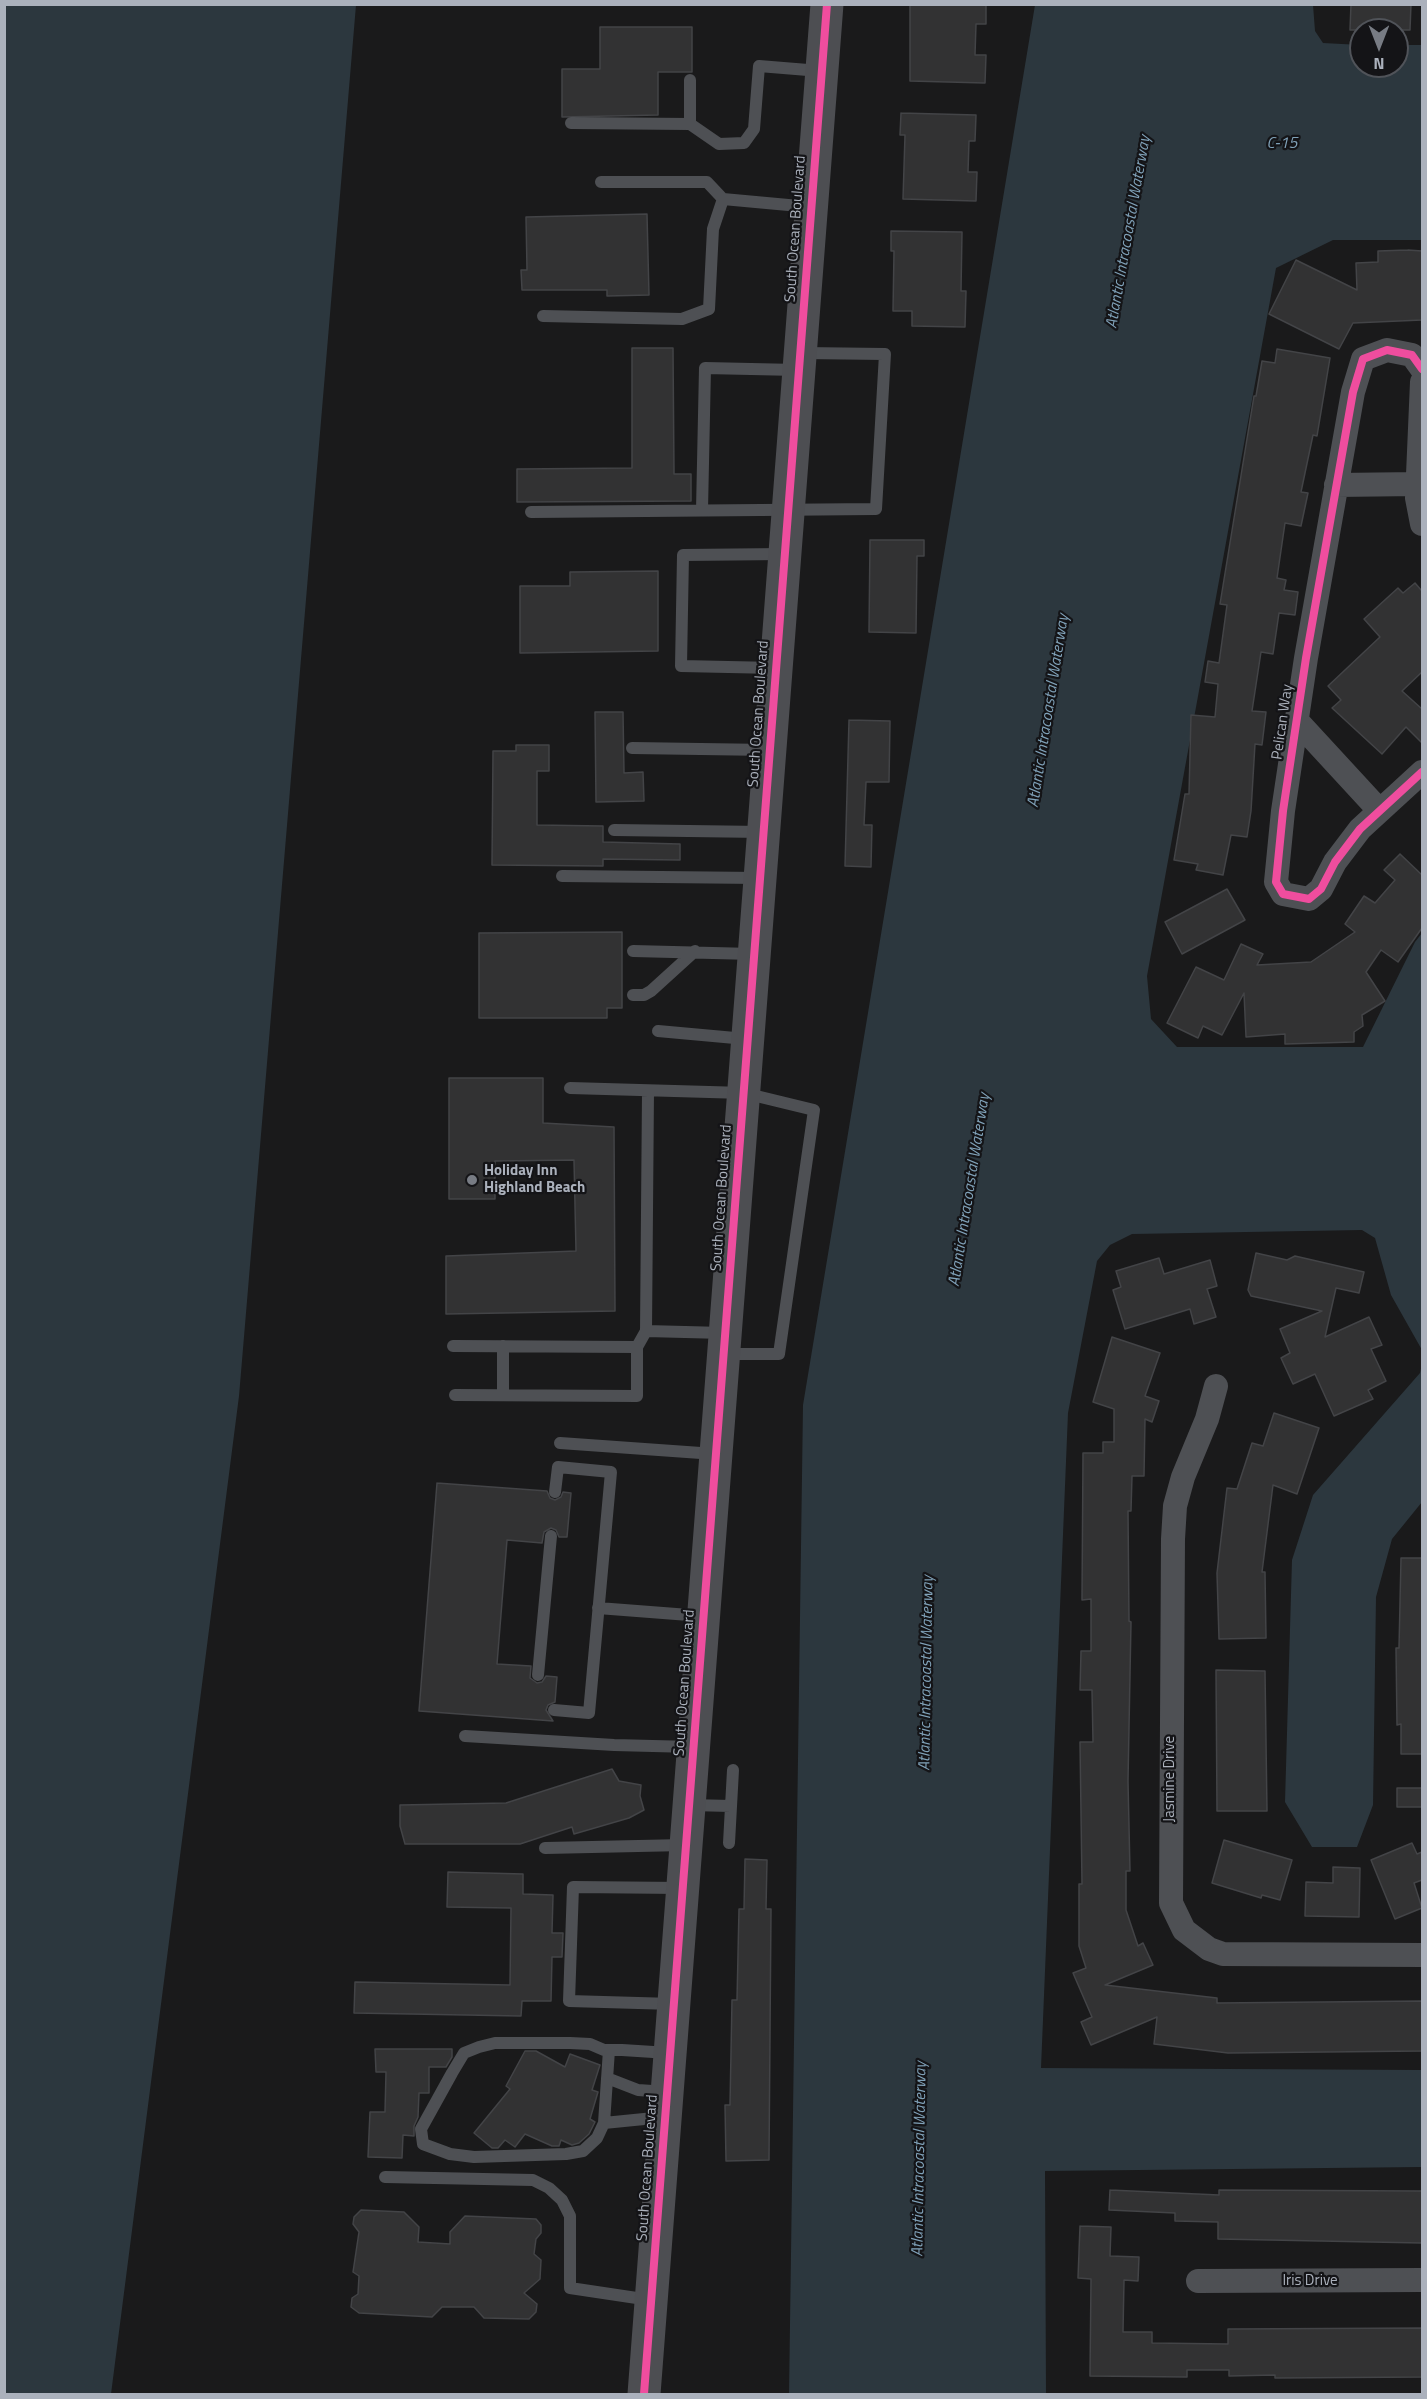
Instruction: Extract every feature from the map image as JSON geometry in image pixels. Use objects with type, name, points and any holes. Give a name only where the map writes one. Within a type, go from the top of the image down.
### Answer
[{"type":"main road","name":"South Ocean Boulevard","points":[[644,2394],[827,4]]},
{"type":"street","name":"Pelican Way","points":[[1422,369],[1412,355],[1387,350],[1363,359],[1353,392],[1297,721],[1276,868],[1276,882],[1283,894],[1309,899],[1320,889],[1335,862],[1360,829],[1422,772]]},
{"type":"street","points":[[1422,382],[1417,498],[1422,524]]},
{"type":"street","points":[[1336,485],[1418,484]]},
{"type":"street","name":"Pelican Way","points":[[1297,721],[1379,810]]},
{"type":"street","name":"Jasmine Drive","points":[[1216,1386],[1207,1419],[1183,1477],[1175,1506],[1173,1528],[1171,1903],[1184,1930],[1209,1949],[1223,1954],[1422,1955]]},
{"type":"street","name":"Iris Drive","points":[[1198,2281],[1422,2280]]},
{"type":"lane","points":[[571,123],[690,124],[719,144],[744,143],[754,129],[759,66],[822,71]]},
{"type":"lane","points":[[690,80],[690,124]]},
{"type":"lane","points":[[601,182],[707,182],[723,199],[811,208]]},
{"type":"lane","points":[[543,316],[682,318],[709,309],[713,229],[723,199]]},
{"type":"lane","points":[[531,512],[876,510],[885,354],[705,368],[702,510]]},
{"type":"lane","points":[[776,668],[681,666],[683,555],[785,554]]},
{"type":"lane","points":[[632,748],[770,750]]},
{"type":"lane","points":[[614,830],[763,832]]},
{"type":"lane","points":[[562,876],[760,878]]},
{"type":"lane","points":[[633,951],[754,954]]},
{"type":"lane","points":[[633,995],[644,995],[695,951]]},
{"type":"lane","points":[[658,1030],[748,1039]]},
{"type":"lane","points":[[570,1088],[744,1093],[814,1110],[779,1354],[646,1331]]},
{"type":"lane","points":[[455,1395],[637,1396],[637,1347],[646,1331],[648,1091]]},
{"type":"lane","points":[[453,1346],[637,1347]]},
{"type":"lane","points":[[503,1346],[503,1395]]},
{"type":"lane","points":[[560,1443],[716,1455]]},
{"type":"lane","points":[[554,1710],[589,1713],[611,1472],[558,1467],[555,1492]]},
{"type":"lane","points":[[538,1675],[551,1536]]},
{"type":"lane","points":[[598,1608],[704,1616]]},
{"type":"lane","points":[[465,1736],[614,1745],[694,1747]]},
{"type":"lane","points":[[729,1843],[733,1770]]},
{"type":"lane","points":[[689,1805],[731,1806]]},
{"type":"lane","points":[[545,1848],[686,1845]]},
{"type":"lane","points":[[674,2004],[569,2001],[573,1887],[683,1888]]},
{"type":"lane","points":[[609,2050],[604,2123],[592,2145],[583,2151],[566,2154],[466,2156],[429,2148],[423,2144],[421,2129],[464,2053],[495,2043],[570,2043],[609,2050],[670,2053]]},
{"type":"lane","points":[[607,2078],[666,2104]]},
{"type":"lane","points":[[604,2123],[666,2104]]},
{"type":"lane","points":[[386,2177],[533,2180],[549,2188],[562,2200],[570,2216],[570,2288],[652,2300]]},
{"type":"water","points":[[5,4],[356,5],[239,1396],[111,2394],[4,2394]]},
{"type":"water","points":[[1035,5],[1313,5],[1315,31],[1323,43],[1349,44],[1349,78],[1409,78],[1409,45],[1422,45],[1422,240],[1333,240],[1276,268],[1147,976],[1151,1019],[1177,1047],[1363,1047],[1415,942],[1422,933],[1422,1350],[1391,1295],[1375,1238],[1362,1230],[1132,1234],[1110,1245],[1097,1261],[1068,1413],[1041,2068],[1422,2070],[1422,2167],[1045,2171],[1046,2394],[789,2394],[803,1405]]},
{"type":"water","points":[[1422,1364],[1422,1502],[1392,1539],[1376,1597],[1373,1805],[1357,1847],[1312,1847],[1285,1802],[1292,1560],[1313,1495],[1420,1373]]},
{"type":"building","points":[[910,4],[986,4],[986,24],[976,24],[975,55],[986,55],[985,83],[910,81]]},
{"type":"building","points":[[1351,4],[1411,4],[1410,30],[1409,18],[1350,18]]},
{"type":"building","points":[[600,27],[692,27],[692,72],[658,72],[658,115],[562,117],[562,69],[600,69]]},
{"type":"building","points":[[901,113],[976,115],[975,141],[969,141],[968,172],[977,172],[976,201],[903,199],[905,135],[900,135]]},
{"type":"building","points":[[647,214],[649,295],[607,296],[607,290],[522,290],[521,270],[527,270],[526,217]]},
{"type":"building","points":[[891,231],[962,232],[961,291],[966,291],[965,327],[912,326],[912,311],[893,311],[894,251],[891,251]]},
{"type":"building","points":[[1378,251],[1422,251],[1422,320],[1353,323],[1339,349],[1269,314],[1296,260],[1357,290],[1356,263],[1378,262]]},
{"type":"building","points":[[632,348],[673,348],[674,474],[691,474],[691,501],[517,502],[517,469],[632,468]]},
{"type":"building","points":[[1277,349],[1330,358],[1317,436],[1313,435],[1301,492],[1308,493],[1301,526],[1285,523],[1277,578],[1286,580],[1284,590],[1298,592],[1295,615],[1279,613],[1273,654],[1261,652],[1252,711],[1266,712],[1262,745],[1255,744],[1247,837],[1231,835],[1223,875],[1196,870],[1198,864],[1174,860],[1185,794],[1189,794],[1191,715],[1215,717],[1218,684],[1205,682],[1208,661],[1219,663],[1227,605],[1220,604],[1254,396],[1256,396],[1262,361],[1275,363]]},
{"type":"building","points":[[870,540],[924,540],[924,556],[917,556],[916,633],[869,632]]},
{"type":"building","points":[[658,571],[658,651],[520,653],[520,586],[570,586],[570,572]]},
{"type":"building","points":[[1415,583],[1422,591],[1422,672],[1402,691],[1422,709],[1422,743],[1406,727],[1382,754],[1332,708],[1341,700],[1328,686],[1380,637],[1364,619],[1398,588],[1403,593]]},
{"type":"building","points":[[595,712],[623,712],[624,773],[643,772],[644,801],[596,802]]},
{"type":"building","points":[[849,720],[890,721],[889,782],[866,782],[864,825],[872,825],[871,867],[845,866]]},
{"type":"building","points":[[516,745],[549,745],[549,771],[537,771],[537,825],[603,826],[603,842],[680,844],[680,860],[603,859],[603,866],[492,865],[493,751],[516,751]]},
{"type":"building","points":[[1400,854],[1422,875],[1422,928],[1398,962],[1381,950],[1366,972],[1385,1001],[1362,1015],[1363,1026],[1354,1032],[1354,1042],[1285,1044],[1285,1034],[1246,1037],[1244,993],[1222,1035],[1203,1026],[1198,1038],[1167,1023],[1196,967],[1224,980],[1241,944],[1263,954],[1257,965],[1311,962],[1355,932],[1345,924],[1364,896],[1375,903],[1395,880],[1384,870]]},
{"type":"building","points":[[1227,889],[1245,920],[1182,954],[1165,922]]},
{"type":"building","points":[[622,932],[622,1008],[607,1008],[607,1018],[479,1018],[479,933]]},
{"type":"building","name":"Holiday Inn Highland Beach","points":[[449,1078],[543,1078],[543,1123],[614,1127],[615,1311],[446,1314],[446,1256],[576,1251],[574,1160],[495,1161],[495,1199],[449,1199]]},
{"type":"building","points":[[1256,1253],[1287,1260],[1295,1256],[1364,1272],[1359,1293],[1336,1288],[1325,1337],[1369,1317],[1382,1345],[1371,1349],[1386,1381],[1368,1390],[1373,1399],[1334,1416],[1315,1374],[1293,1384],[1281,1358],[1290,1353],[1280,1329],[1322,1311],[1251,1296],[1248,1290]]},
{"type":"building","points":[[1159,1258],[1164,1274],[1210,1260],[1217,1286],[1207,1289],[1216,1317],[1194,1324],[1190,1309],[1125,1329],[1113,1290],[1121,1287],[1116,1271]]},
{"type":"building","points":[[1112,1337],[1160,1353],[1145,1396],[1159,1401],[1152,1422],[1145,1419],[1144,1476],[1132,1476],[1131,1511],[1128,1511],[1129,1621],[1131,1622],[1128,1781],[1130,1871],[1126,1871],[1126,1910],[1138,1946],[1143,1943],[1153,1965],[1105,1985],[1217,1998],[1217,2003],[1422,2001],[1422,2051],[1228,2053],[1154,2044],[1157,2017],[1091,2045],[1081,2022],[1092,2017],[1073,1973],[1086,1968],[1079,1946],[1079,1884],[1082,1884],[1080,1742],[1093,1742],[1092,1690],[1080,1690],[1081,1651],[1091,1651],[1091,1599],[1082,1600],[1083,1453],[1103,1453],[1103,1442],[1114,1442],[1114,1409],[1093,1402]]},
{"type":"building","points":[[1274,1413],[1319,1428],[1297,1494],[1273,1485],[1262,1572],[1265,1572],[1266,1638],[1219,1639],[1217,1573],[1227,1488],[1237,1489],[1252,1443],[1263,1446]]},
{"type":"building","points":[[437,1483],[547,1491],[550,1498],[555,1500],[561,1497],[563,1492],[571,1493],[567,1537],[559,1537],[556,1530],[551,1528],[544,1532],[542,1543],[507,1540],[497,1664],[531,1666],[530,1678],[537,1683],[542,1682],[546,1676],[557,1677],[555,1702],[548,1705],[546,1710],[553,1721],[419,1711]]},
{"type":"building","points":[[1401,1558],[1422,1558],[1422,1754],[1401,1754],[1401,1724],[1397,1725],[1396,1648],[1399,1648]]},
{"type":"building","points":[[1216,1670],[1265,1671],[1267,1811],[1217,1811]]},
{"type":"building","points":[[612,1769],[619,1781],[641,1785],[640,1796],[644,1810],[629,1818],[574,1834],[572,1827],[520,1844],[405,1844],[400,1826],[400,1805],[506,1803]]},
{"type":"building","points":[[1397,1788],[1422,1788],[1422,1807],[1397,1807]]},
{"type":"building","points":[[1224,1840],[1292,1860],[1280,1900],[1262,1895],[1261,1898],[1212,1883]]},
{"type":"building","points":[[1412,1843],[1417,1854],[1422,1852],[1422,1880],[1414,1883],[1422,1908],[1395,1919],[1371,1860]]},
{"type":"building","points":[[745,1859],[767,1860],[766,1909],[771,1909],[769,2160],[726,2161],[725,2105],[730,2105],[732,2000],[737,2000],[739,1909],[744,1909]]},
{"type":"building","points":[[1333,1867],[1360,1868],[1359,1917],[1305,1916],[1306,1882],[1333,1883]]},
{"type":"building","points":[[448,1872],[523,1874],[523,1894],[553,1895],[552,1933],[563,1933],[562,1957],[552,1957],[551,2001],[522,2001],[521,2016],[354,2013],[355,1982],[510,1985],[511,1908],[447,1907]]},
{"type":"building","points":[[375,2049],[452,2049],[452,2057],[446,2067],[429,2067],[429,2093],[419,2093],[414,2136],[403,2135],[402,2158],[368,2157],[370,2112],[385,2112],[386,2072],[376,2072]]},
{"type":"building","points":[[525,2051],[536,2051],[565,2067],[570,2054],[600,2065],[592,2090],[598,2092],[590,2119],[595,2122],[589,2134],[579,2143],[572,2145],[561,2140],[559,2146],[552,2146],[525,2134],[515,2147],[505,2140],[498,2148],[492,2148],[474,2133],[510,2089],[506,2086]]},
{"type":"building","points":[[1110,2190],[1219,2195],[1219,2190],[1422,2191],[1422,2243],[1218,2239],[1218,2222],[1175,2221],[1175,2213],[1109,2210]]},
{"type":"building","points":[[361,2210],[404,2212],[419,2227],[418,2242],[450,2244],[450,2232],[465,2216],[536,2219],[541,2225],[541,2233],[536,2239],[534,2254],[541,2260],[540,2279],[524,2293],[537,2304],[536,2312],[529,2319],[484,2318],[474,2307],[442,2307],[432,2317],[359,2313],[351,2307],[352,2298],[358,2294],[359,2276],[353,2272],[359,2232],[353,2224],[354,2217]]},
{"type":"building","points":[[1080,2226],[1111,2227],[1110,2256],[1139,2257],[1138,2281],[1124,2280],[1123,2332],[1152,2332],[1152,2343],[1228,2344],[1228,2329],[1422,2328],[1422,2377],[1275,2378],[1275,2375],[1229,2376],[1229,2370],[1187,2370],[1187,2377],[1090,2376],[1091,2279],[1078,2278]]},
{"type":"cycle path","points":[[644,2394],[827,4]]},
{"type":"cycle path","points":[[1422,369],[1412,355],[1387,350],[1363,359],[1353,392],[1306,658],[1283,811],[1276,882],[1283,894],[1309,899],[1321,889],[1335,862],[1360,829],[1422,772]]},
{"type":"place","name":"Holiday Inn Highland Beach","points":[[472,1180]]},
{"type":"water label","name":"C-15","points":[[1282,144]]},
{"type":"water label","name":"Atlantic Intracoastal Waterway","points":[[1129,232]]},
{"type":"water label","name":"Atlantic Intracoastal Waterway","points":[[1049,711]]},
{"type":"water label","name":"Atlantic Intracoastal Waterway","points":[[970,1190]]},
{"type":"water label","name":"Atlantic Intracoastal Waterway","points":[[927,1673]]},
{"type":"water label","name":"Atlantic Intracoastal Waterway","points":[[920,2159]]}]
